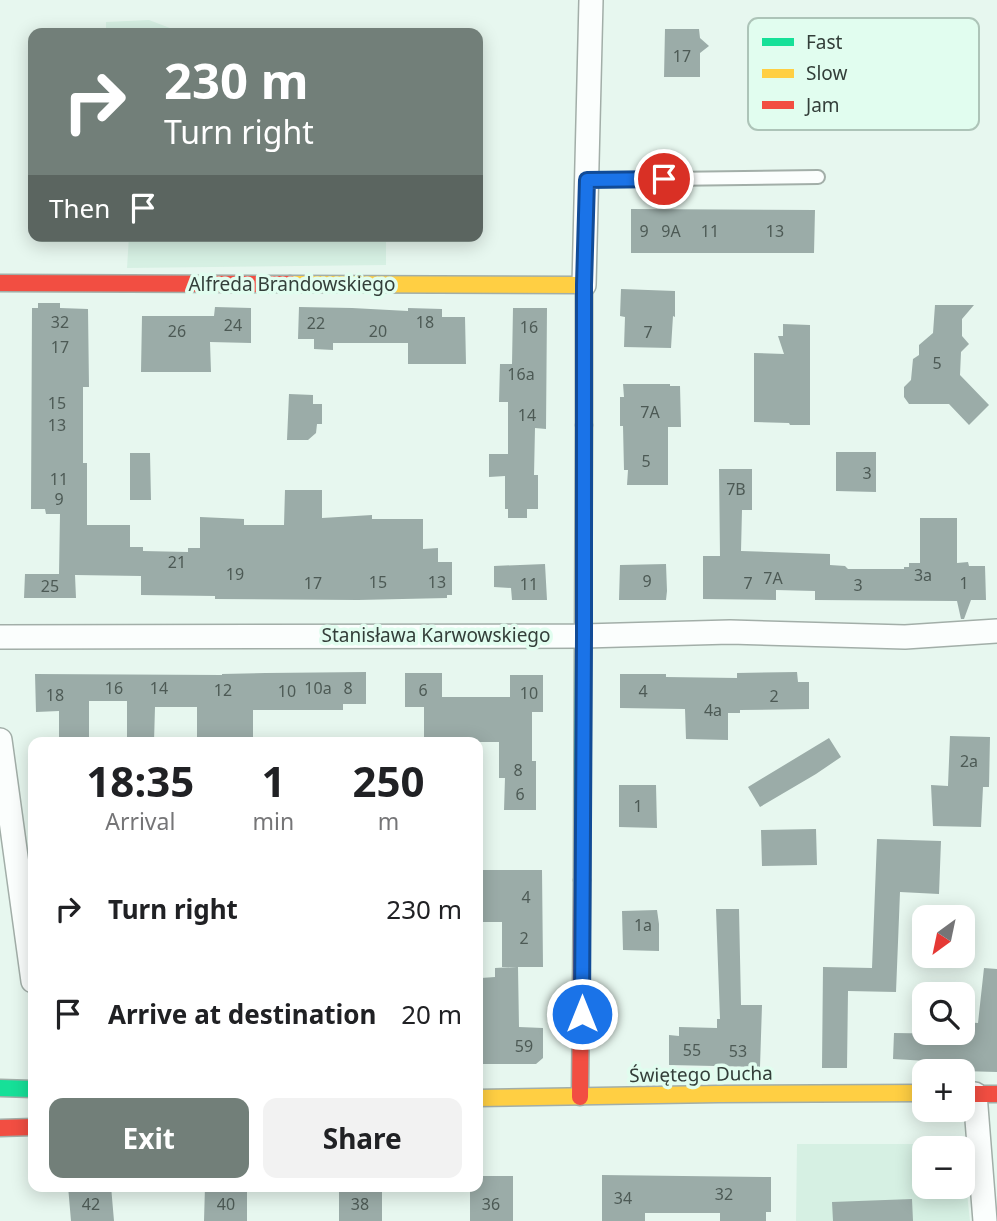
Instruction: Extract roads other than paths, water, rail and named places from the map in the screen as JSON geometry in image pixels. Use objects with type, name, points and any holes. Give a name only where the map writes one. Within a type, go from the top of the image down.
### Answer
[{"type":"street","points":[[580,1097],[584,285],[591,0]]},
{"type":"street","name":"Alfreda Brandowskiego","points":[[0,283],[584,285]]},
{"type":"street","name":"Stanisława Karwowskiego","points":[[0,636],[584,636],[730,632],[905,637],[997,631]]},
{"type":"street","points":[[0,740],[28,944]]},
{"type":"street","points":[[0,1088],[28,1089]]},
{"type":"street","name":"Świętego Ducha","points":[[483,1098],[912,1093]]},
{"type":"street","points":[[978,1094],[985,1221]]},
{"type":"lane","points":[[587,180],[818,177]]}]
